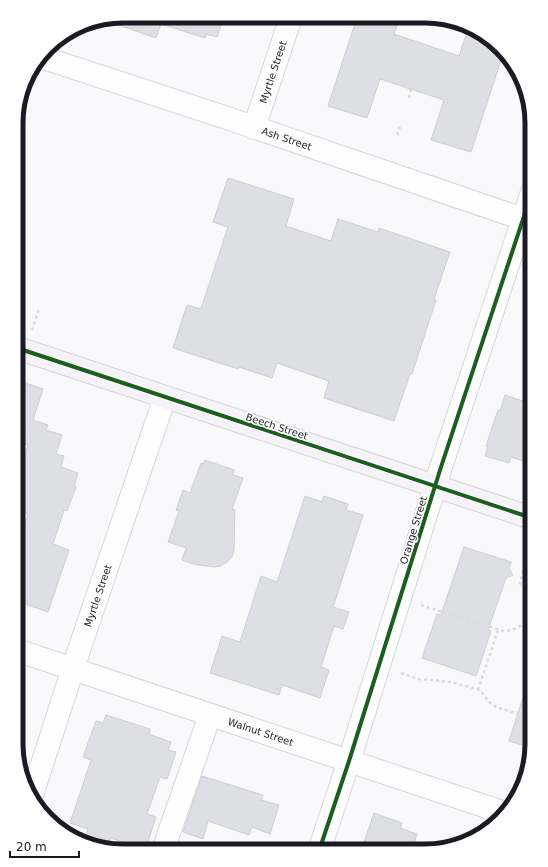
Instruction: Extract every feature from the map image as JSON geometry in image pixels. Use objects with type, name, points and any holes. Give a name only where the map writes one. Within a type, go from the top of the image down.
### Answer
[{"type":"main road","name":"Beech Street","points":[[23,350],[525,516]]},
{"type":"street","name":"Myrtle Street","points":[[254,128],[289,23]]},
{"type":"street","name":"Ash Street","points":[[46,60],[254,128],[525,220]]},
{"type":"street","name":"Orange Street","points":[[321,844],[435,486],[525,230]]},
{"type":"street","name":"Myrtle Street","points":[[34,789],[165,397]]},
{"type":"street","name":"Walnut Street","points":[[23,652],[499,811]]},
{"type":"street","points":[[165,844],[210,715]]},
{"type":"path","points":[[409,98],[411,89]]},
{"type":"path","points":[[397,135],[400,127]]},
{"type":"path","points":[[31,332],[39,308]]},
{"type":"path","points":[[525,563],[520,583],[525,590]]},
{"type":"path","points":[[418,604],[498,630],[511,631],[519,628],[525,621]]},
{"type":"path","points":[[478,690],[498,630]]},
{"type":"path","points":[[396,672],[419,679],[451,682],[480,690],[489,702],[496,707],[518,714]]},
{"type":"building","points":[[222,23],[217,37],[206,34],[205,38],[161,24],[156,38],[115,24]]},
{"type":"building","points":[[355,23],[398,23],[394,34],[459,56],[467,33],[475,36],[486,44],[501,59],[471,152],[431,140],[444,100],[380,79],[367,118],[328,106]]},
{"type":"building","points":[[228,178],[294,199],[286,226],[331,241],[338,219],[378,232],[379,228],[450,252],[434,299],[436,300],[412,374],[410,374],[394,421],[324,398],[329,381],[277,363],[272,378],[239,367],[238,369],[173,348],[187,305],[201,309],[228,227],[213,222]]},
{"type":"building","points":[[23,382],[43,389],[33,420],[48,425],[46,430],[62,435],[56,454],[64,456],[61,467],[78,473],[74,486],[76,487],[67,511],[64,510],[53,544],[69,550],[48,612],[23,603],[23,528],[28,514],[23,512],[23,460],[28,445],[23,443],[23,431],[26,423],[23,422]]},
{"type":"building","points":[[505,395],[525,402],[525,462],[511,457],[509,463],[485,456],[488,447],[486,446],[498,410],[500,411]]},
{"type":"building","points":[[205,460],[234,470],[233,475],[243,478],[232,509],[235,510],[234,550],[232,557],[220,566],[213,567],[193,564],[182,560],[186,548],[168,542],[179,511],[176,510],[183,490],[190,493],[201,463],[204,464]]},
{"type":"building","points":[[305,496],[322,502],[324,496],[348,504],[346,510],[363,515],[333,607],[349,612],[343,629],[334,626],[321,667],[329,670],[320,698],[282,685],[279,695],[210,673],[222,636],[240,642],[261,576],[277,582]]},
{"type":"building","points":[[464,547],[511,562],[509,568],[513,575],[506,578],[488,630],[491,631],[476,676],[422,658],[437,614],[441,615]]},
{"type":"building","points":[[525,691],[525,746],[509,741]]},
{"type":"building","points":[[106,715],[150,729],[149,734],[171,742],[168,750],[176,752],[167,779],[160,777],[147,814],[156,817],[147,844],[127,844],[111,838],[108,843],[86,835],[88,829],[70,823],[91,760],[83,757],[96,721],[103,723]]},
{"type":"building","points":[[202,776],[263,795],[261,800],[279,805],[270,834],[252,827],[249,835],[208,821],[203,839],[183,832]]},
{"type":"building","points":[[374,813],[402,823],[400,828],[417,834],[414,844],[363,844]]},
{"type":"cycle path","points":[[321,844],[349,761],[441,467],[525,213]]},
{"type":"cycle path","points":[[23,350],[525,516]]}]
